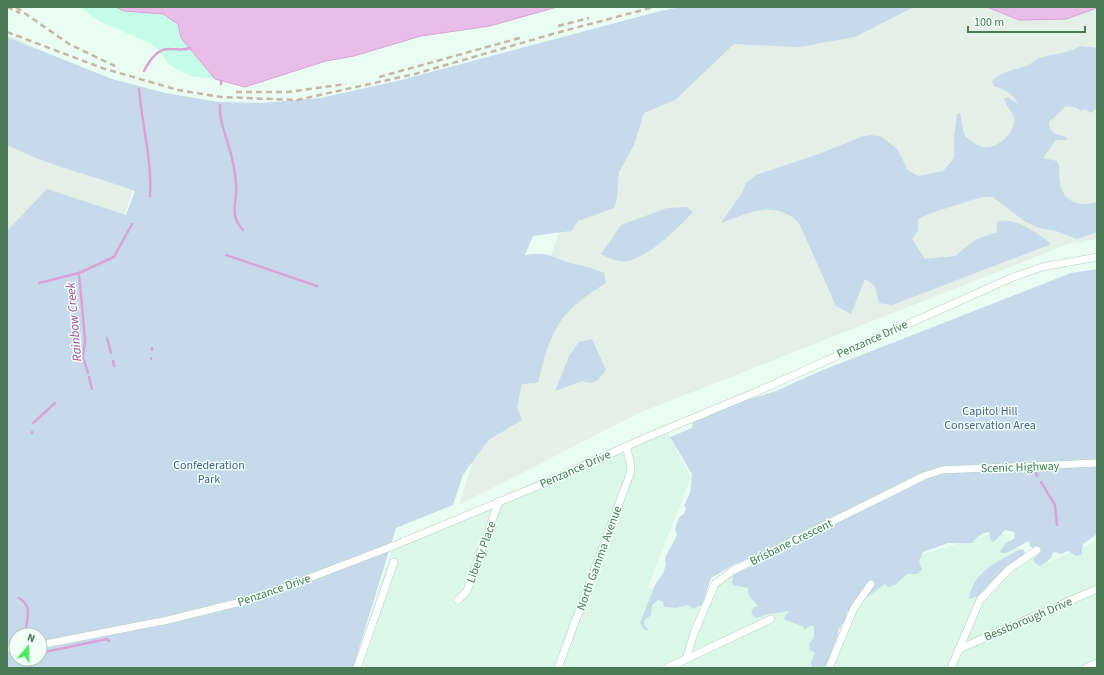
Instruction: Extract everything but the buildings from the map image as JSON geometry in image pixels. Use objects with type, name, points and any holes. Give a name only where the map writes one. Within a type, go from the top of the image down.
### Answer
[{"type":"street","name":"Penzance Drive","points":[[48,644],[136,627],[245,601],[385,549],[499,501],[756,392],[1011,278],[1042,267],[1097,257]]},
{"type":"street","name":"North Gamma Avenue","points":[[558,668],[631,471],[626,446]]},
{"type":"street","name":"Scenic Highway","points":[[942,470],[1097,463]]},
{"type":"street","name":"Brisbane Crescent","points":[[686,659],[694,633],[715,584],[732,571],[924,476],[942,470]]},
{"type":"street","name":"Liberty Place","points":[[458,600],[467,591],[499,501]]},
{"type":"street","points":[[951,668],[980,600],[1009,569],[1037,550]]},
{"type":"street","points":[[358,668],[387,588],[394,562]]},
{"type":"street","points":[[829,668],[854,608],[871,584]]},
{"type":"street","name":"Bessborough Drive","points":[[959,649],[1097,589]]},
{"type":"street","points":[[668,668],[771,619]]},
{"type":"street","points":[[1086,668],[1097,663]]},
{"type":"shaded area","points":[[116,7],[557,7],[490,26],[421,36],[354,56],[326,61],[245,87],[215,79],[181,38],[178,24],[163,14],[124,11]]},
{"type":"shaded area","points":[[764,7],[1097,7],[1097,239],[1068,244],[639,413],[459,505],[481,436],[630,50]]},
{"type":"shaded area","points":[[987,7],[1097,8],[1066,19],[1019,20]]},
{"type":"shaded area","points":[[7,35],[25,42],[11,117],[135,184],[123,219],[7,235]]},
{"type":"shaded area","points":[[663,425],[691,477],[648,587],[702,608],[712,581],[749,560],[773,612],[846,593],[924,554],[1000,531],[1024,553],[1039,546],[1049,562],[1097,541],[1097,668],[355,668],[354,664],[393,546]]},
{"type":"green space","name":"Confederation Park","points":[[681,7],[914,7],[855,37],[799,47],[734,44],[675,100],[644,113],[634,145],[619,172],[617,198],[614,208],[578,221],[571,231],[533,236],[525,255],[540,254],[551,256],[597,270],[604,273],[606,283],[577,303],[559,324],[547,349],[538,383],[522,384],[517,407],[522,420],[490,439],[484,446],[463,475],[453,505],[396,528],[353,668],[7,668],[7,231],[47,189],[126,215],[135,191],[54,165],[7,145],[7,37],[112,79],[166,93],[218,102],[262,103],[320,98],[397,81],[660,11]]},
{"type":"green space","points":[[1080,46],[1097,48],[1097,108],[1091,113],[1085,109],[1081,111],[1075,107],[1066,106],[1049,122],[1049,126],[1057,135],[1067,137],[1067,140],[1056,140],[1043,158],[1057,161],[1059,166],[1061,189],[1068,198],[1072,201],[1084,204],[1097,202],[1097,232],[1077,239],[1056,231],[1039,228],[1024,221],[993,197],[982,197],[931,213],[918,219],[918,231],[912,239],[925,259],[955,256],[975,240],[997,232],[997,222],[1004,221],[1011,221],[1025,226],[1050,243],[1049,245],[892,305],[879,303],[875,286],[865,279],[851,314],[836,306],[799,223],[790,216],[780,211],[761,210],[741,215],[721,223],[742,193],[746,183],[756,175],[819,154],[861,137],[871,135],[882,137],[897,149],[908,170],[918,176],[943,171],[954,158],[954,136],[957,114],[960,113],[965,136],[981,146],[994,146],[1004,140],[1013,126],[1014,118],[1004,99],[1007,97],[1018,104],[1014,97],[1008,92],[994,86],[992,81],[999,75],[1028,65],[1039,58],[1065,52]]},
{"type":"green space","points":[[686,207],[693,212],[663,241],[645,254],[628,261],[621,261],[614,260],[601,254],[621,225],[667,208]]},
{"type":"green space","name":"Capitol Hill Conservation Area","points":[[1097,269],[1097,534],[1083,544],[1081,555],[1076,556],[1068,551],[1061,554],[1054,552],[1050,559],[1040,566],[1035,563],[1033,559],[1040,553],[1030,546],[1029,541],[1006,553],[1001,553],[1000,551],[1006,543],[1015,538],[1014,532],[1005,530],[994,542],[991,541],[989,532],[979,536],[972,543],[948,543],[923,552],[919,562],[922,569],[918,574],[907,574],[895,585],[888,587],[885,584],[847,612],[845,621],[838,630],[838,635],[825,668],[812,668],[811,662],[815,653],[810,650],[809,643],[814,638],[814,626],[810,625],[805,630],[802,626],[785,620],[784,618],[789,611],[765,615],[757,618],[751,614],[753,608],[758,606],[748,594],[748,588],[733,585],[732,582],[733,575],[753,566],[750,560],[735,564],[711,578],[702,605],[693,609],[688,605],[676,608],[664,607],[663,602],[658,600],[652,605],[651,615],[644,621],[645,626],[649,629],[644,630],[640,623],[655,585],[663,573],[666,565],[665,558],[677,535],[675,529],[679,517],[684,514],[686,508],[684,506],[690,493],[692,474],[670,437],[692,428],[693,422],[704,418],[721,408],[776,391],[823,370],[1071,273]]},
{"type":"green space","points":[[592,339],[606,370],[598,380],[590,383],[582,381],[555,391],[569,356],[579,342]]},
{"type":"green space","points":[[1021,549],[1024,550],[1025,556],[982,595],[969,599],[971,589],[981,574],[996,563]]},
{"type":"sand","points":[[80,7],[116,7],[124,11],[163,14],[178,24],[181,38],[215,79],[191,76],[169,65],[159,50],[150,43],[101,22]]},
{"type":"waterway","points":[[144,71],[151,59],[158,53],[166,49],[182,50],[190,48]]},
{"type":"waterway","name":"Rainbow Creek","points":[[139,89],[150,169],[150,196]]},
{"type":"waterway","points":[[220,105],[221,120],[231,153],[235,174],[236,219],[243,230]]},
{"type":"waterway","name":"Rainbow Creek","points":[[88,373],[83,357],[85,340],[79,273],[114,257],[132,224]]},
{"type":"waterway","points":[[226,255],[317,286]]},
{"type":"waterway","points":[[39,283],[79,273]]},
{"type":"waterway","points":[[107,338],[111,353]]},
{"type":"waterway","points":[[113,361],[114,366]]},
{"type":"waterway","name":"Rainbow Creek","points":[[89,377],[92,389]]},
{"type":"waterway","points":[[33,423],[55,403]]},
{"type":"waterway","points":[[1041,482],[1055,505],[1057,525]]},
{"type":"waterway","points":[[19,598],[24,602],[28,609],[26,627]]},
{"type":"waterway","points":[[48,651],[107,639],[109,641]]},
{"type":"railway","points":[[7,7],[20,13]]},
{"type":"railway","points":[[16,7],[69,44],[119,68]]},
{"type":"railway","points":[[7,32],[102,68],[178,90],[221,97],[297,100],[415,74],[556,33],[654,7]]},
{"type":"railway","points":[[558,26],[589,18]]},
{"type":"railway","points":[[379,77],[523,37]]},
{"type":"railway","points":[[236,92],[288,92],[346,84]]}]
